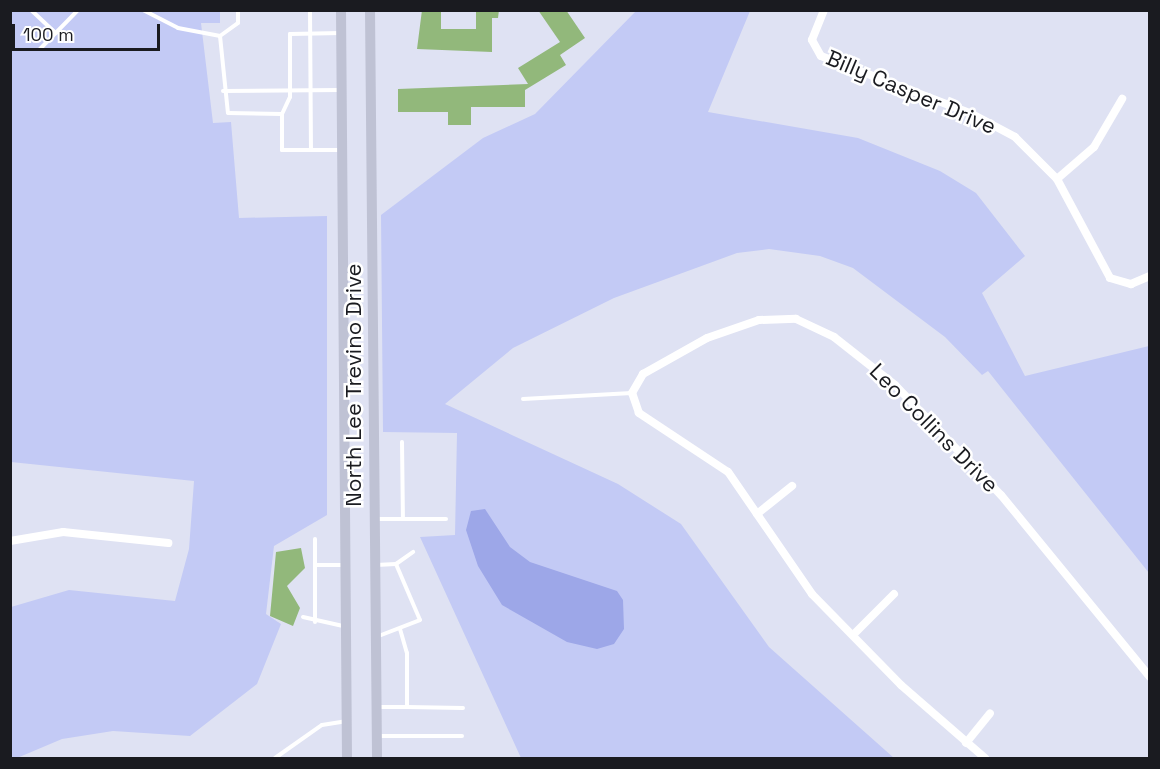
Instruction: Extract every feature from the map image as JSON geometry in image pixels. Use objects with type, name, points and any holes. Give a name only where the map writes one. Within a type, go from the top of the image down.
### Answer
[{"type":"main road","name":"North Lee Trevino Drive","points":[[342,10],[347,759]]},
{"type":"main road","name":"North Lee Trevino Drive","points":[[370,10],[376,759]]},
{"type":"street","name":"Billy Casper Drive","points":[[824,10],[812,40],[821,56],[995,125],[1057,179],[1110,278],[1131,284],[1149,276]]},
{"type":"street","points":[[1057,179],[1094,147],[1122,99]]},
{"type":"street","name":"Leo Collins Drive","points":[[632,393],[643,374],[729,329],[784,317],[812,324],[895,385],[970,462],[1149,677]]},
{"type":"street","points":[[632,393],[639,413],[728,472],[796,575],[853,635],[985,759]]},
{"type":"street","points":[[757,514],[792,486]]},
{"type":"street","points":[[10,541],[63,532],[168,543]]},
{"type":"street","points":[[853,635],[894,594]]},
{"type":"street","points":[[966,743],[990,713]]},
{"type":"lane","points":[[32,10],[56,33]]},
{"type":"lane","points":[[40,49],[78,10]]},
{"type":"lane","points":[[143,10],[178,28],[220,36],[238,23],[238,10]]},
{"type":"lane","points":[[310,10],[311,150]]},
{"type":"lane","points":[[342,33],[290,34],[290,90],[282,114],[282,150],[343,150]]},
{"type":"lane","points":[[220,36],[223,91],[228,112],[282,114]]},
{"type":"lane","points":[[223,91],[342,90]]},
{"type":"lane","points":[[523,399],[632,393]]},
{"type":"lane","points":[[402,442],[403,519]]},
{"type":"lane","points":[[374,519],[446,519]]},
{"type":"lane","points":[[315,539],[315,622]]},
{"type":"lane","points":[[375,566],[396,564],[413,552]]},
{"type":"lane","points":[[375,637],[420,620],[396,564]]},
{"type":"lane","points":[[315,565],[346,565]]},
{"type":"lane","points":[[303,617],[315,622],[346,626]]},
{"type":"lane","points":[[400,629],[407,653],[407,707]]},
{"type":"lane","points":[[376,707],[463,708]]},
{"type":"lane","points":[[275,759],[321,725],[347,721]]},
{"type":"lane","points":[[376,736],[462,736]]},
{"type":"shaded area","points":[[10,11],[220,11],[220,23],[201,23],[213,123],[231,122],[239,218],[327,216],[327,515],[274,546],[266,614],[281,624],[257,684],[190,736],[113,731],[62,739],[17,758],[10,758],[11,607],[69,590],[175,601],[189,549],[194,481],[11,462]]},
{"type":"shaded area","points":[[636,11],[750,11],[708,112],[858,138],[940,171],[976,193],[1025,256],[982,293],[1025,376],[1149,346],[1149,573],[988,371],[982,375],[945,337],[853,268],[820,256],[769,249],[737,253],[614,298],[513,348],[445,404],[618,484],[681,524],[769,647],[894,758],[521,758],[420,537],[455,535],[457,433],[383,432],[381,215],[483,138],[535,114]]},
{"type":"shaded area","points":[[485,509],[510,547],[530,562],[617,591],[623,600],[624,629],[614,644],[597,649],[567,642],[502,605],[478,566],[466,530],[471,511]]},
{"type":"building","points":[[422,10],[441,10],[441,29],[476,29],[476,10],[499,10],[498,18],[492,18],[492,52],[417,49]]},
{"type":"building","points":[[538,10],[566,10],[585,38],[560,55],[566,65],[525,90],[525,107],[471,107],[471,125],[448,125],[448,112],[398,112],[398,89],[528,84],[518,68],[560,42]]},
{"type":"building","points":[[301,548],[305,568],[287,586],[300,608],[293,626],[270,616],[276,552]]}]
